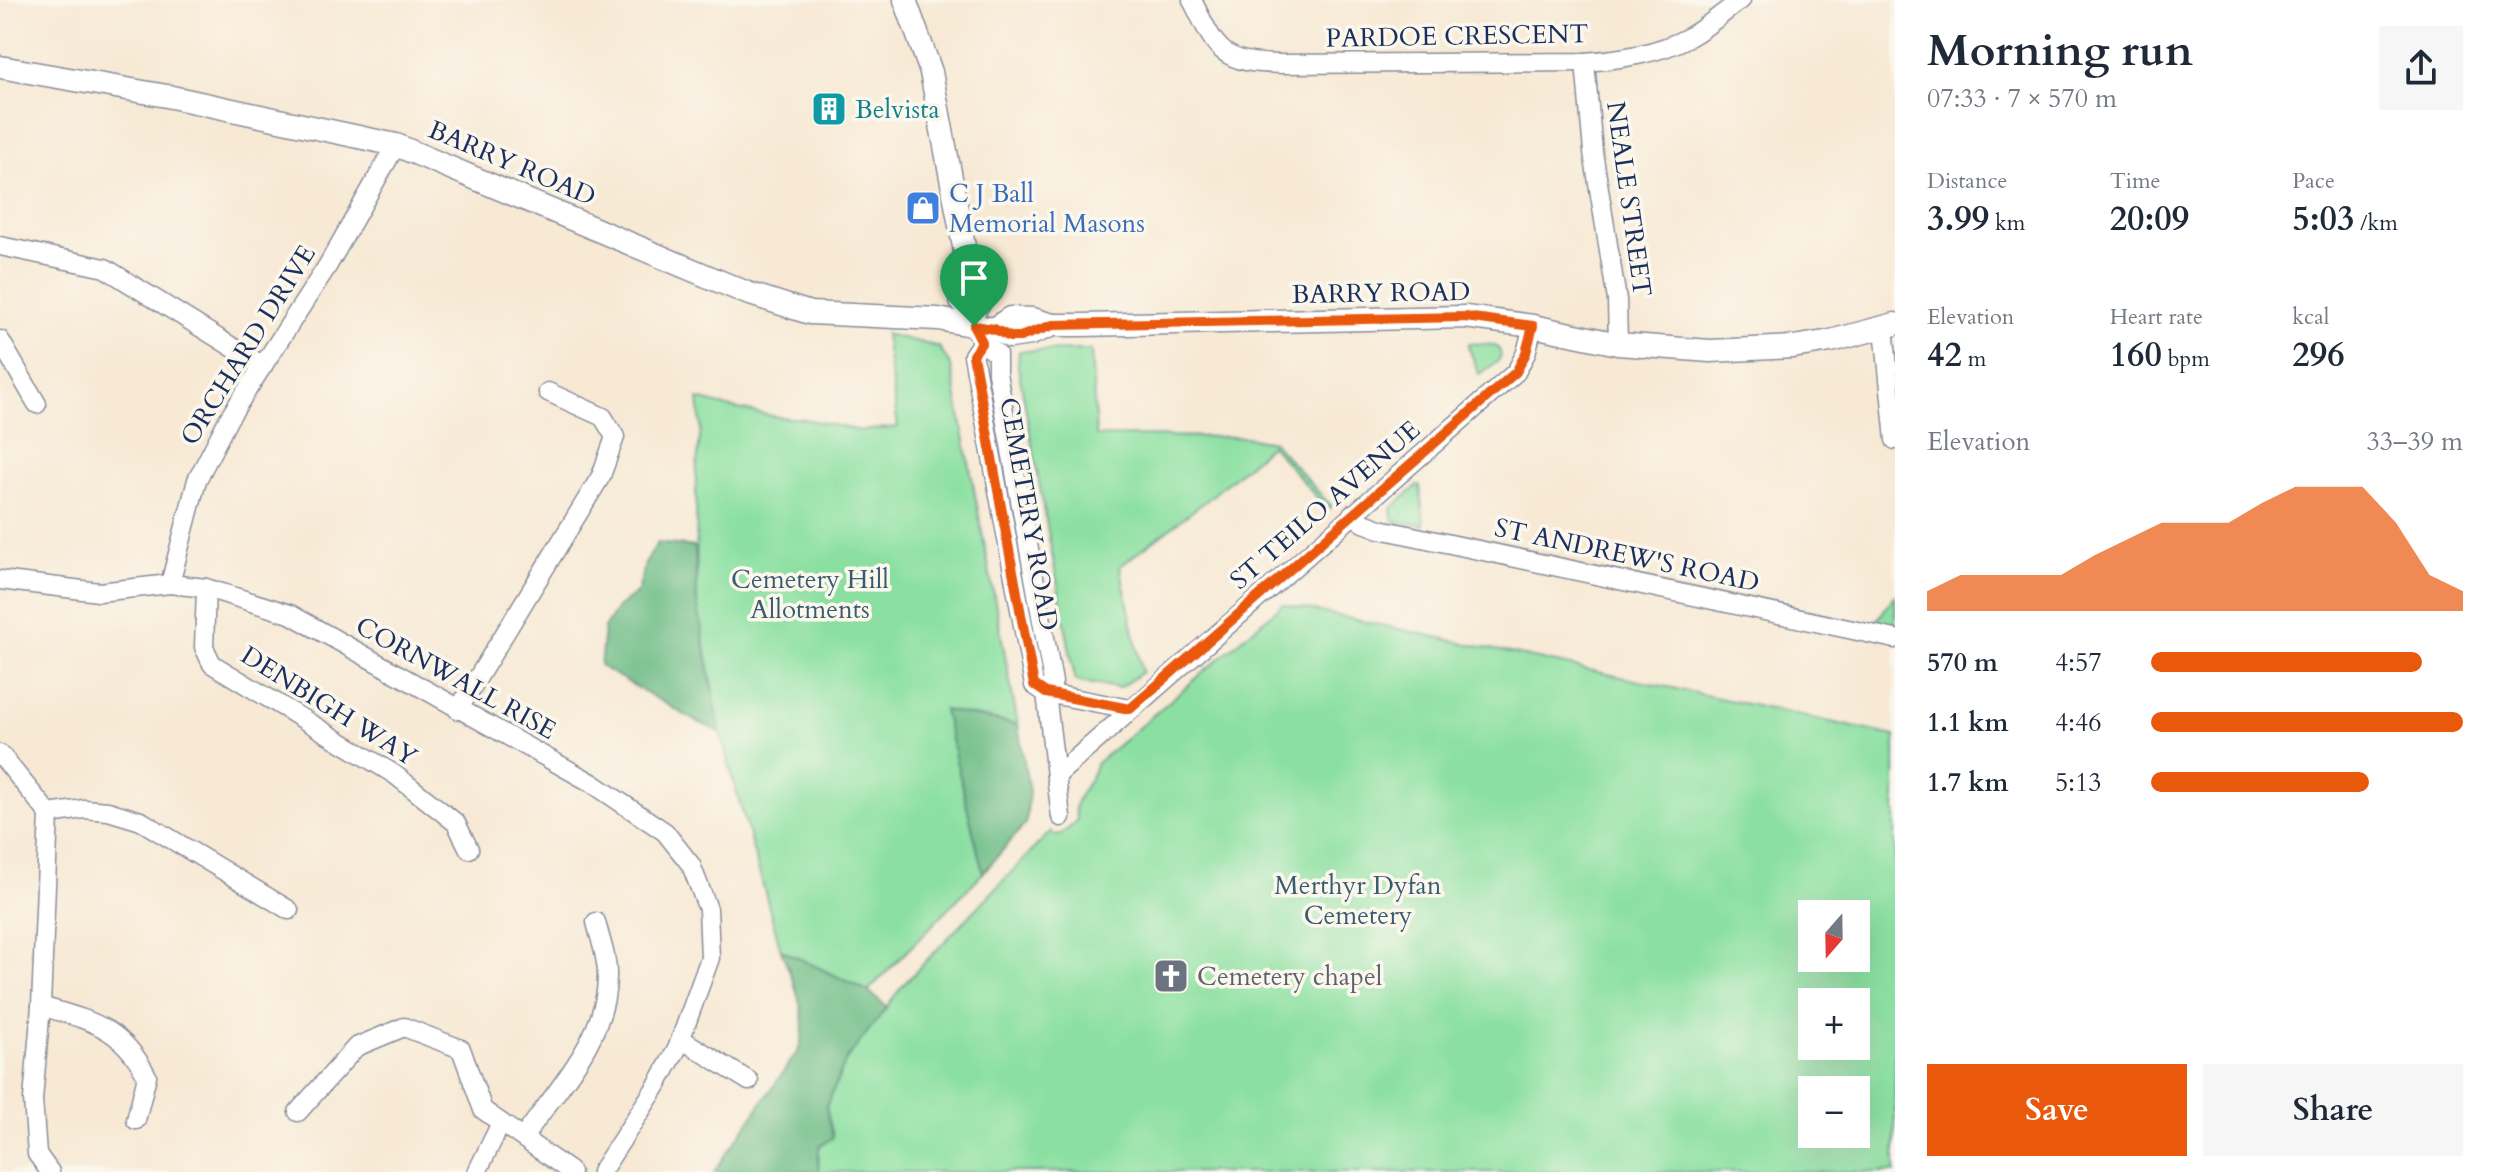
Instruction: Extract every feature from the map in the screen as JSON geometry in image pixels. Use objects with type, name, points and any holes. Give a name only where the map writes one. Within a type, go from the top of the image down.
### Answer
[{"type":"street","points":[[905,0],[931,72],[965,252],[975,268],[981,300],[981,327]]},
{"type":"street","name":"PARDOE CRESCENT","points":[[1192,0],[1220,50],[1250,64],[1585,62],[1617,59],[1674,44],[1691,36],[1741,0]]},
{"type":"street","name":"NEALE STREET","points":[[1585,62],[1593,152],[1617,300],[1618,344]]},
{"type":"street","name":"BARRY ROAD","points":[[0,67],[152,93],[396,145],[789,308],[810,313],[938,319],[981,327],[1010,337],[1020,337],[1053,325],[1465,317],[1533,326],[1618,344],[1682,350],[1749,351],[1831,341],[1890,326]]},
{"type":"street","name":"ORCHARD DRIVE","points":[[170,584],[197,480],[229,418],[334,255],[396,145]]},
{"type":"street","points":[[0,246],[105,268],[263,366]]},
{"type":"street","name":"ST TEILO AVENUE","points":[[1056,776],[1516,372],[1526,353],[1533,326]]},
{"type":"street","points":[[1890,326],[1895,440]]},
{"type":"street","name":"CEMETERY ROAD","points":[[981,327],[997,354],[997,373],[1053,682],[1046,693],[1061,817]]},
{"type":"street","points":[[0,340],[37,404]]},
{"type":"street","points":[[458,710],[601,476],[615,437],[603,417],[548,392]]},
{"type":"street","name":"ST ANDREW'S ROAD","points":[[1352,514],[1380,529],[1895,639]]},
{"type":"street","name":"CORNWALL RISE","points":[[0,580],[99,592],[170,584],[206,588],[290,614],[592,783],[665,832],[691,865],[708,909],[710,958],[681,1039],[656,1087],[601,1172]]},
{"type":"street","name":"DENBIGH WAY","points":[[206,588],[204,647],[212,664],[394,774],[456,823],[469,849]]},
{"type":"street","points":[[1046,693],[1130,709]]},
{"type":"street","points":[[0,754],[49,814],[41,1006],[33,1100],[37,1154],[50,1172]]},
{"type":"street","points":[[49,814],[96,810],[141,821],[289,910]]},
{"type":"street","points":[[523,1138],[584,1050],[603,1014],[608,974],[596,922]]},
{"type":"street","points":[[41,1006],[97,1023],[135,1051],[147,1076],[136,1120]]},
{"type":"street","points":[[298,1112],[356,1047],[404,1027],[461,1049],[483,1110],[571,1172]]},
{"type":"street","points":[[681,1039],[749,1081]]},
{"type":"street","points":[[477,1172],[501,1123]]},
{"type":"green space","name":"Cemetery Hill Allotments","points":[[885,334],[939,347],[951,366],[1018,725],[944,710],[983,873],[868,991],[781,950],[720,732],[697,602],[696,475],[701,427],[698,399],[861,431],[898,427]]},
{"type":"green space","points":[[1469,343],[1494,345],[1501,356],[1479,374]]},
{"type":"green space","points":[[1091,350],[1096,436],[1245,437],[1273,442],[1331,506],[1327,509],[1271,445],[1207,500],[1120,566],[1142,672],[1119,688],[1075,679],[1018,367],[1019,351]]},
{"type":"green space","points":[[1420,486],[1424,525],[1393,521],[1391,509]]},
{"type":"green space","points":[[657,543],[695,547],[697,602],[720,732],[600,666],[604,628],[617,608],[638,592],[645,564]]},
{"type":"green space","points":[[1895,595],[1895,626],[1878,625],[1876,622]]},
{"type":"green space","name":"Merthyr Dyfan Cemetery","points":[[1283,604],[1895,736],[1895,1172],[818,1172],[819,1147],[833,1137],[826,1107],[846,1060],[903,985],[1051,831],[1055,836],[1061,835],[1077,821],[1076,803],[1096,764]]},
{"type":"green space","points":[[944,710],[1018,725],[1029,791],[1026,823],[983,873]]},
{"type":"green space","points":[[781,950],[868,991],[887,1007],[846,1060],[826,1107],[833,1137],[819,1147],[818,1172],[714,1172],[798,1051],[802,1038],[799,1000]]},
{"type":"place","name":"Belvista","points":[[829,109]]},
{"type":"place","name":"C J Ball Memorial Masons","points":[[923,208]]},
{"type":"place","name":"Cemetery chapel","points":[[1171,976]]},
{"type":"route","points":[[1465,317],[1533,326],[1526,353],[1516,372],[1130,709],[1046,693],[1034,685],[973,355],[982,342],[974,326],[1020,337],[1053,325],[1465,317]]}]
